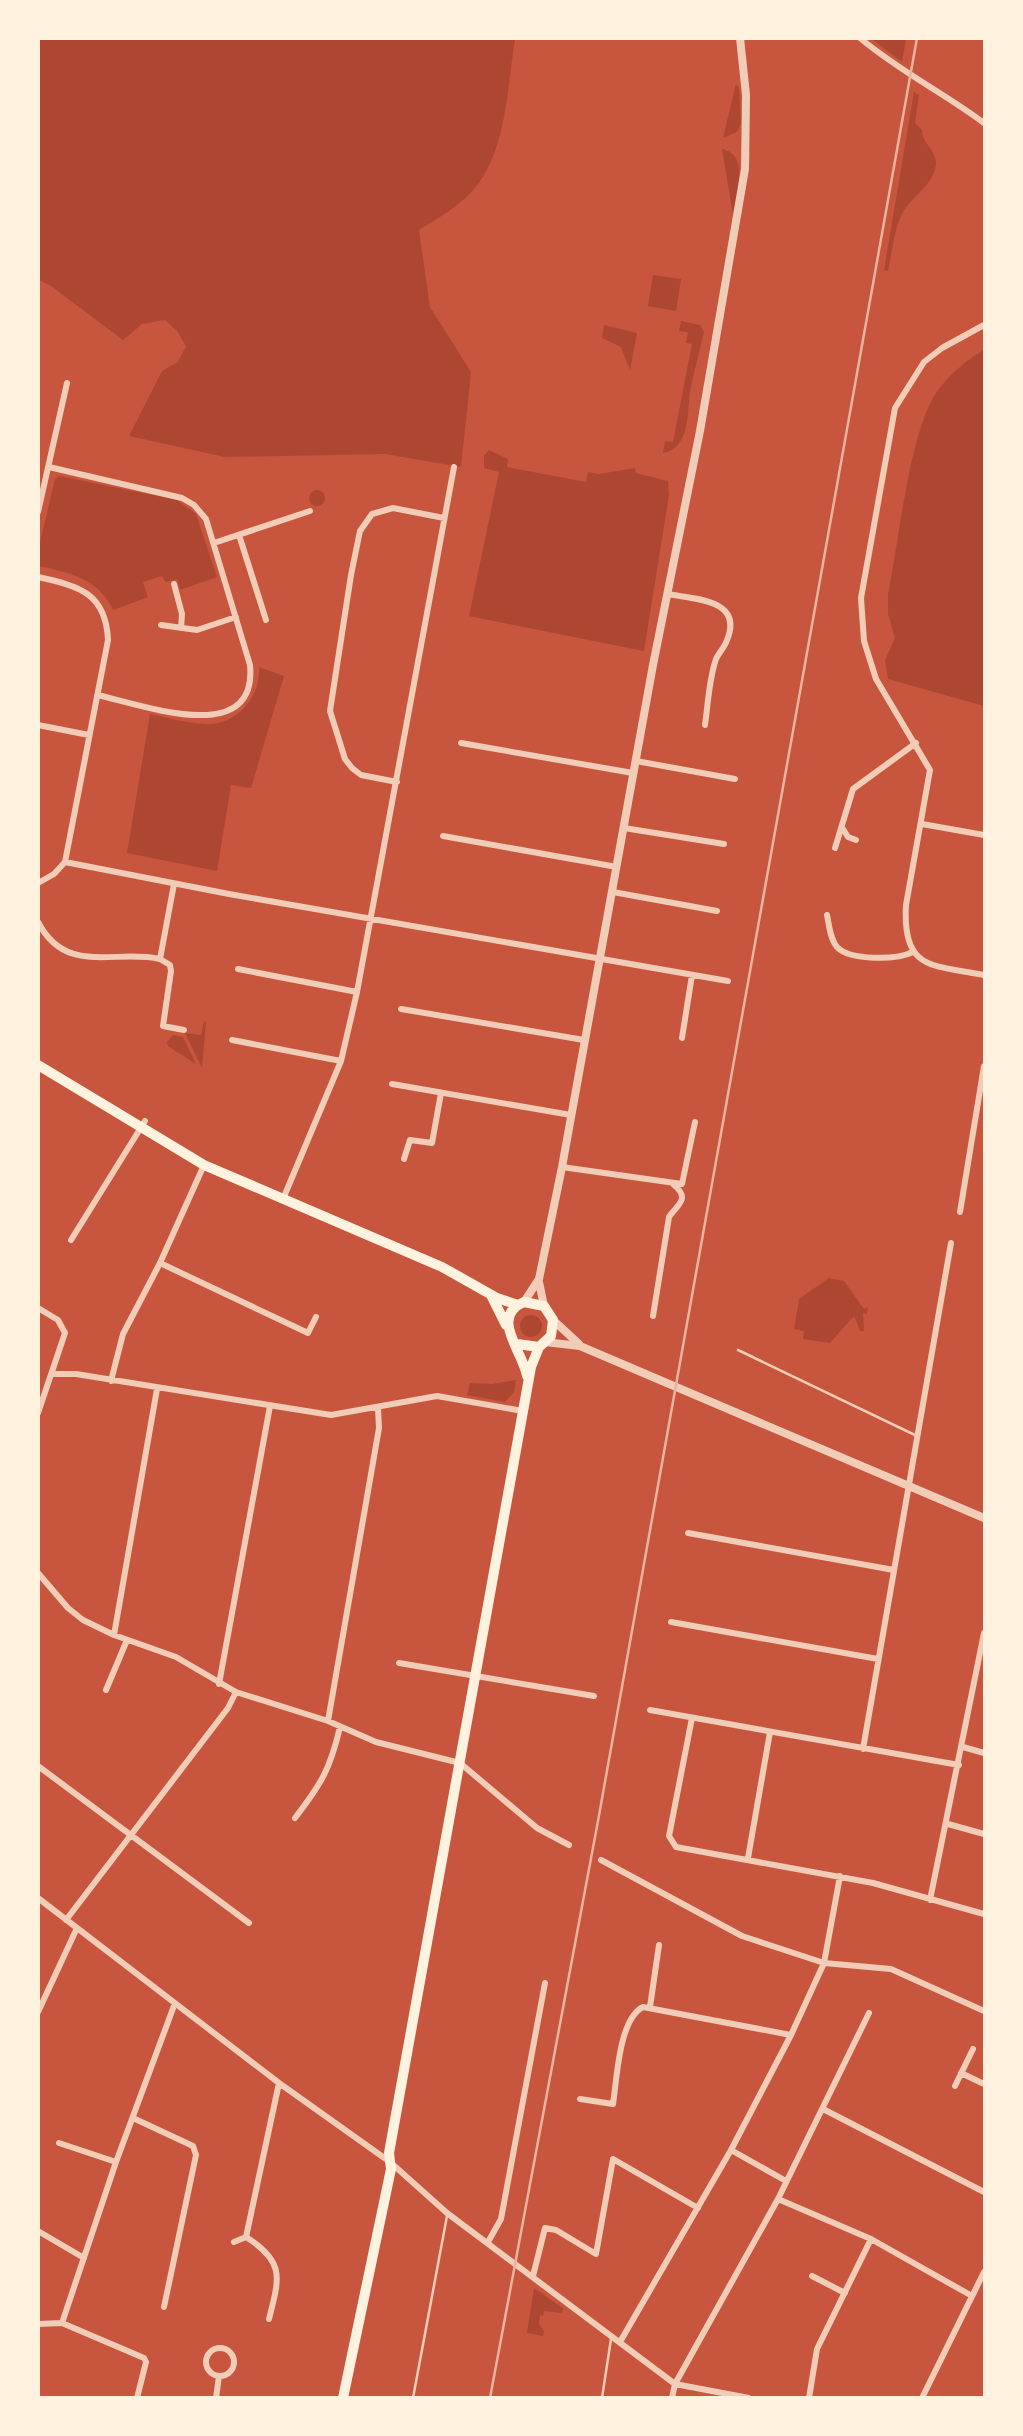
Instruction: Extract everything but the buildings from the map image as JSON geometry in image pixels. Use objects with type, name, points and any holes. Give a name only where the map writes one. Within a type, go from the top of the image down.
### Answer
[{"type":"main road","points":[[38,1065],[143,1125],[204,1165],[442,1266],[491,1295],[544,1306],[553,1320],[553,1328],[531,1367],[390,2162],[343,2398]]},
{"type":"main road","points":[[491,1295],[517,1344],[528,1387]]},
{"type":"main road","points":[[507,1329],[507,1320],[521,1303]]},
{"type":"main road","points":[[517,1344],[542,1345]]},
{"type":"street","points":[[544,1306],[539,1279],[700,430],[745,169],[746,95],[740,38]]},
{"type":"street","points":[[860,38],[883,58],[950,97],[985,123]]},
{"type":"street","points":[[985,325],[942,348],[924,362],[894,408],[861,598],[864,641],[882,692],[916,743],[930,770],[905,917],[913,953],[926,964],[985,975]]},
{"type":"street","points":[[38,512],[68,383]]},
{"type":"street","points":[[49,467],[188,501],[206,519],[251,672],[246,694],[230,710],[215,716],[194,716],[97,695]]},
{"type":"street","points":[[283,1199],[341,1061],[373,917],[454,467]]},
{"type":"street","points":[[397,782],[361,775],[352,768],[345,759],[330,711],[349,589],[360,531],[372,514],[393,508],[444,518]]},
{"type":"street","points":[[214,543],[310,511]]},
{"type":"street","points":[[239,535],[266,620]]},
{"type":"street","points":[[38,577],[82,589],[99,605],[104,615],[108,640],[65,862],[54,874],[38,883]]},
{"type":"street","points":[[174,584],[182,614],[181,628]]},
{"type":"street","points":[[667,594],[717,603],[729,612],[731,620],[727,640],[715,661],[705,725]]},
{"type":"street","points":[[160,625],[197,630],[236,617]]},
{"type":"street","points":[[38,725],[89,735]]},
{"type":"street","points":[[461,743],[633,773]]},
{"type":"street","points":[[835,848],[843,829],[853,789],[916,743]]},
{"type":"street","points":[[636,761],[735,779]]},
{"type":"street","points":[[922,824],[985,835]]},
{"type":"street","points":[[624,828],[724,844]]},
{"type":"street","points":[[843,829],[848,837],[856,840]]},
{"type":"street","points":[[443,836],[617,867]]},
{"type":"street","points":[[65,862],[229,894],[728,981]]},
{"type":"street","points":[[160,959],[174,884]]},
{"type":"street","points":[[613,892],[717,911]]},
{"type":"street","points":[[827,915],[834,942],[842,950],[891,958],[913,953]]},
{"type":"street","points":[[38,922],[54,945],[67,952],[93,959],[140,954],[160,959],[170,965],[163,1026],[184,1030]]},
{"type":"street","points":[[238,969],[357,992]]},
{"type":"street","points":[[682,1038],[692,975]]},
{"type":"street","points":[[401,1009],[584,1040]]},
{"type":"street","points":[[232,1040],[341,1061]]},
{"type":"street","points":[[960,1212],[985,1066]]},
{"type":"street","points":[[391,1084],[571,1115]]},
{"type":"street","points":[[404,1159],[410,1140],[432,1143],[440,1093]]},
{"type":"street","points":[[562,1167],[681,1184],[685,1178],[695,1122]]},
{"type":"street","points":[[71,1240],[143,1125]]},
{"type":"street","points":[[111,1381],[122,1334],[160,1263],[204,1165]]},
{"type":"street","points":[[653,1315],[669,1217],[683,1200],[681,1191],[674,1185]]},
{"type":"street","points":[[863,1749],[951,1243]]},
{"type":"street","points":[[160,1263],[308,1333],[316,1317]]},
{"type":"street","points":[[521,1303],[539,1279]]},
{"type":"street","points":[[38,1308],[58,1320],[64,1327],[65,1336],[38,1413]]},
{"type":"street","points":[[553,1320],[570,1337],[590,1351]]},
{"type":"street","points":[[542,1345],[569,1343],[590,1351],[908,1488],[985,1518]]},
{"type":"street","points":[[52,1374],[76,1374],[331,1415],[379,1409],[437,1396],[523,1411]]},
{"type":"street","points":[[114,1635],[157,1389]]},
{"type":"street","points":[[219,1684],[270,1406]]},
{"type":"street","points":[[328,1721],[379,1429],[379,1409]]},
{"type":"street","points":[[688,1534],[894,1570]]},
{"type":"street","points":[[38,1573],[68,1608],[83,1620],[114,1635],[176,1657],[236,1692],[328,1721],[376,1741],[460,1763],[537,1828],[569,1845]]},
{"type":"street","points":[[671,1622],[878,1659]]},
{"type":"street","points":[[930,1900],[981,1672],[985,1633]]},
{"type":"street","points":[[106,1690],[127,1640]]},
{"type":"street","points":[[399,1663],[594,1696]]},
{"type":"street","points":[[66,1920],[228,1708],[236,1692]]},
{"type":"street","points":[[650,1710],[959,1765]]},
{"type":"street","points":[[692,1718],[670,1840],[680,1849],[748,1858],[840,1876],[985,1914]]},
{"type":"street","points":[[295,1818],[324,1780],[332,1764],[340,1727]]},
{"type":"street","points":[[748,1858],[769,1732]]},
{"type":"street","points":[[963,1747],[985,1753]]},
{"type":"street","points":[[38,1766],[249,1923]]},
{"type":"street","points":[[948,1824],[985,1834]]},
{"type":"street","points":[[601,1860],[720,1926],[824,1963],[891,1969],[985,2011]]},
{"type":"street","points":[[620,2342],[731,2150],[791,2035],[824,1963],[840,1876]]},
{"type":"street","points":[[38,1898],[279,2083],[390,2162],[447,2213],[675,2384],[749,2398]]},
{"type":"street","points":[[38,2012],[77,1928]]},
{"type":"street","points":[[650,2007],[659,1945]]},
{"type":"street","points":[[488,2242],[499,2227],[545,1983]]},
{"type":"street","points":[[62,2323],[116,2162],[175,2003]]},
{"type":"street","points":[[580,2099],[613,2104],[626,2026],[634,2012],[650,2007],[791,2035]]},
{"type":"street","points":[[672,2398],[675,2384],[778,2199],[869,2014]]},
{"type":"street","points":[[955,2086],[973,2049]]},
{"type":"street","points":[[961,2073],[985,2084]]},
{"type":"street","points":[[234,2242],[247,2235],[279,2083]]},
{"type":"street","points":[[822,2109],[985,2192]]},
{"type":"street","points":[[133,2118],[192,2146],[196,2155],[164,2306]]},
{"type":"street","points":[[60,2143],[116,2162]]},
{"type":"street","points":[[731,2150],[786,2181]]},
{"type":"street","points":[[533,2276],[545,2228],[556,2230],[596,2254],[613,2159],[698,2208]]},
{"type":"street","points":[[778,2199],[871,2239],[972,2296]]},
{"type":"street","points":[[38,2231],[83,2258]]},
{"type":"street","points":[[247,2235],[278,2269],[279,2278],[269,2319]]},
{"type":"street","points":[[809,2398],[817,2349],[871,2239]]},
{"type":"street","points":[[922,2398],[985,2272]]},
{"type":"street","points":[[812,2276],[845,2293]]},
{"type":"street","points":[[38,2325],[62,2323],[144,2358],[146,2362],[137,2398]]},
{"type":"street","points":[[222,2348],[230,2353],[234,2365],[227,2374],[219,2376],[207,2369],[205,2360],[213,2349],[222,2348]]},
{"type":"street","points":[[216,2398],[219,2376]]},
{"type":"lane","points":[[738,1350],[917,1436]]},
{"type":"lane","points":[[413,2398],[447,2213]]},
{"type":"lane","points":[[602,2398],[612,2336]]},
{"type":"shaded area","points":[[38,39],[515,39],[500,136],[486,172],[463,200],[419,230],[430,307],[471,372],[461,467],[385,454],[225,457],[129,436],[162,371],[178,362],[186,346],[177,331],[165,320],[142,324],[123,340],[39,280]]},
{"type":"shaded area","points":[[872,39],[906,39],[902,62]]},
{"type":"shaded area","points":[[736,84],[739,88],[741,123],[737,132],[723,138]]},
{"type":"shaded area","points":[[914,92],[919,95],[915,123],[922,130],[924,139],[934,154],[935,170],[900,218],[888,271],[884,270]]},
{"type":"shaded area","points":[[722,149],[731,153],[739,167],[740,177],[733,215]]},
{"type":"shaded area","points":[[653,275],[681,279],[676,311],[648,306]]},
{"type":"shaded area","points":[[681,321],[700,325],[704,332],[691,386],[684,435],[673,449],[663,453],[665,441],[673,442],[692,344],[686,343],[688,332],[679,331]]},
{"type":"shaded area","points":[[604,325],[637,333],[630,370],[621,347],[602,338]]},
{"type":"shaded area","points":[[984,350],[984,706],[888,679],[885,660],[895,638],[888,614],[888,594],[906,489],[919,434],[936,393],[958,369]]},
{"type":"shaded area","points":[[489,450],[508,459],[507,467],[586,482],[588,472],[599,474],[635,468],[636,473],[668,481],[669,495],[644,651],[469,616],[499,472],[484,468],[484,456]]},
{"type":"shaded area","points":[[59,476],[177,500],[196,514],[217,577],[180,590],[177,579],[166,582],[162,576],[143,582],[148,597],[113,610],[107,599],[91,584],[72,575],[39,566],[39,547],[55,479]]},
{"type":"shaded area","points":[[314,490],[320,490],[325,498],[323,504],[314,506],[309,501],[309,495]]},
{"type":"shaded area","points":[[259,667],[284,676],[251,788],[231,785],[217,871],[127,853],[150,714],[205,724],[227,720],[244,708],[251,699],[259,678]]},
{"type":"shaded area","points":[[204,1021],[202,1068],[185,1033],[201,1035]]},
{"type":"shaded area","points":[[173,1035],[183,1037],[196,1064],[168,1046],[167,1042]]},
{"type":"shaded area","points":[[829,1278],[844,1281],[864,1309],[868,1307],[867,1314],[863,1313],[864,1331],[860,1331],[854,1316],[830,1343],[803,1339],[804,1331],[794,1329],[799,1299]]},
{"type":"shaded area","points":[[531,1315],[539,1318],[542,1326],[539,1334],[531,1337],[523,1334],[520,1326],[523,1318]]},
{"type":"shaded area","points":[[516,1380],[514,1392],[505,1402],[467,1395],[470,1383],[492,1384]]},
{"type":"shaded area","points":[[534,2288],[564,2309],[561,2313],[544,2311],[543,2316],[540,2315],[539,2324],[544,2331],[543,2336],[527,2333]]},
{"type":"railway","points":[[490,2398],[598,1821],[917,38]]}]
